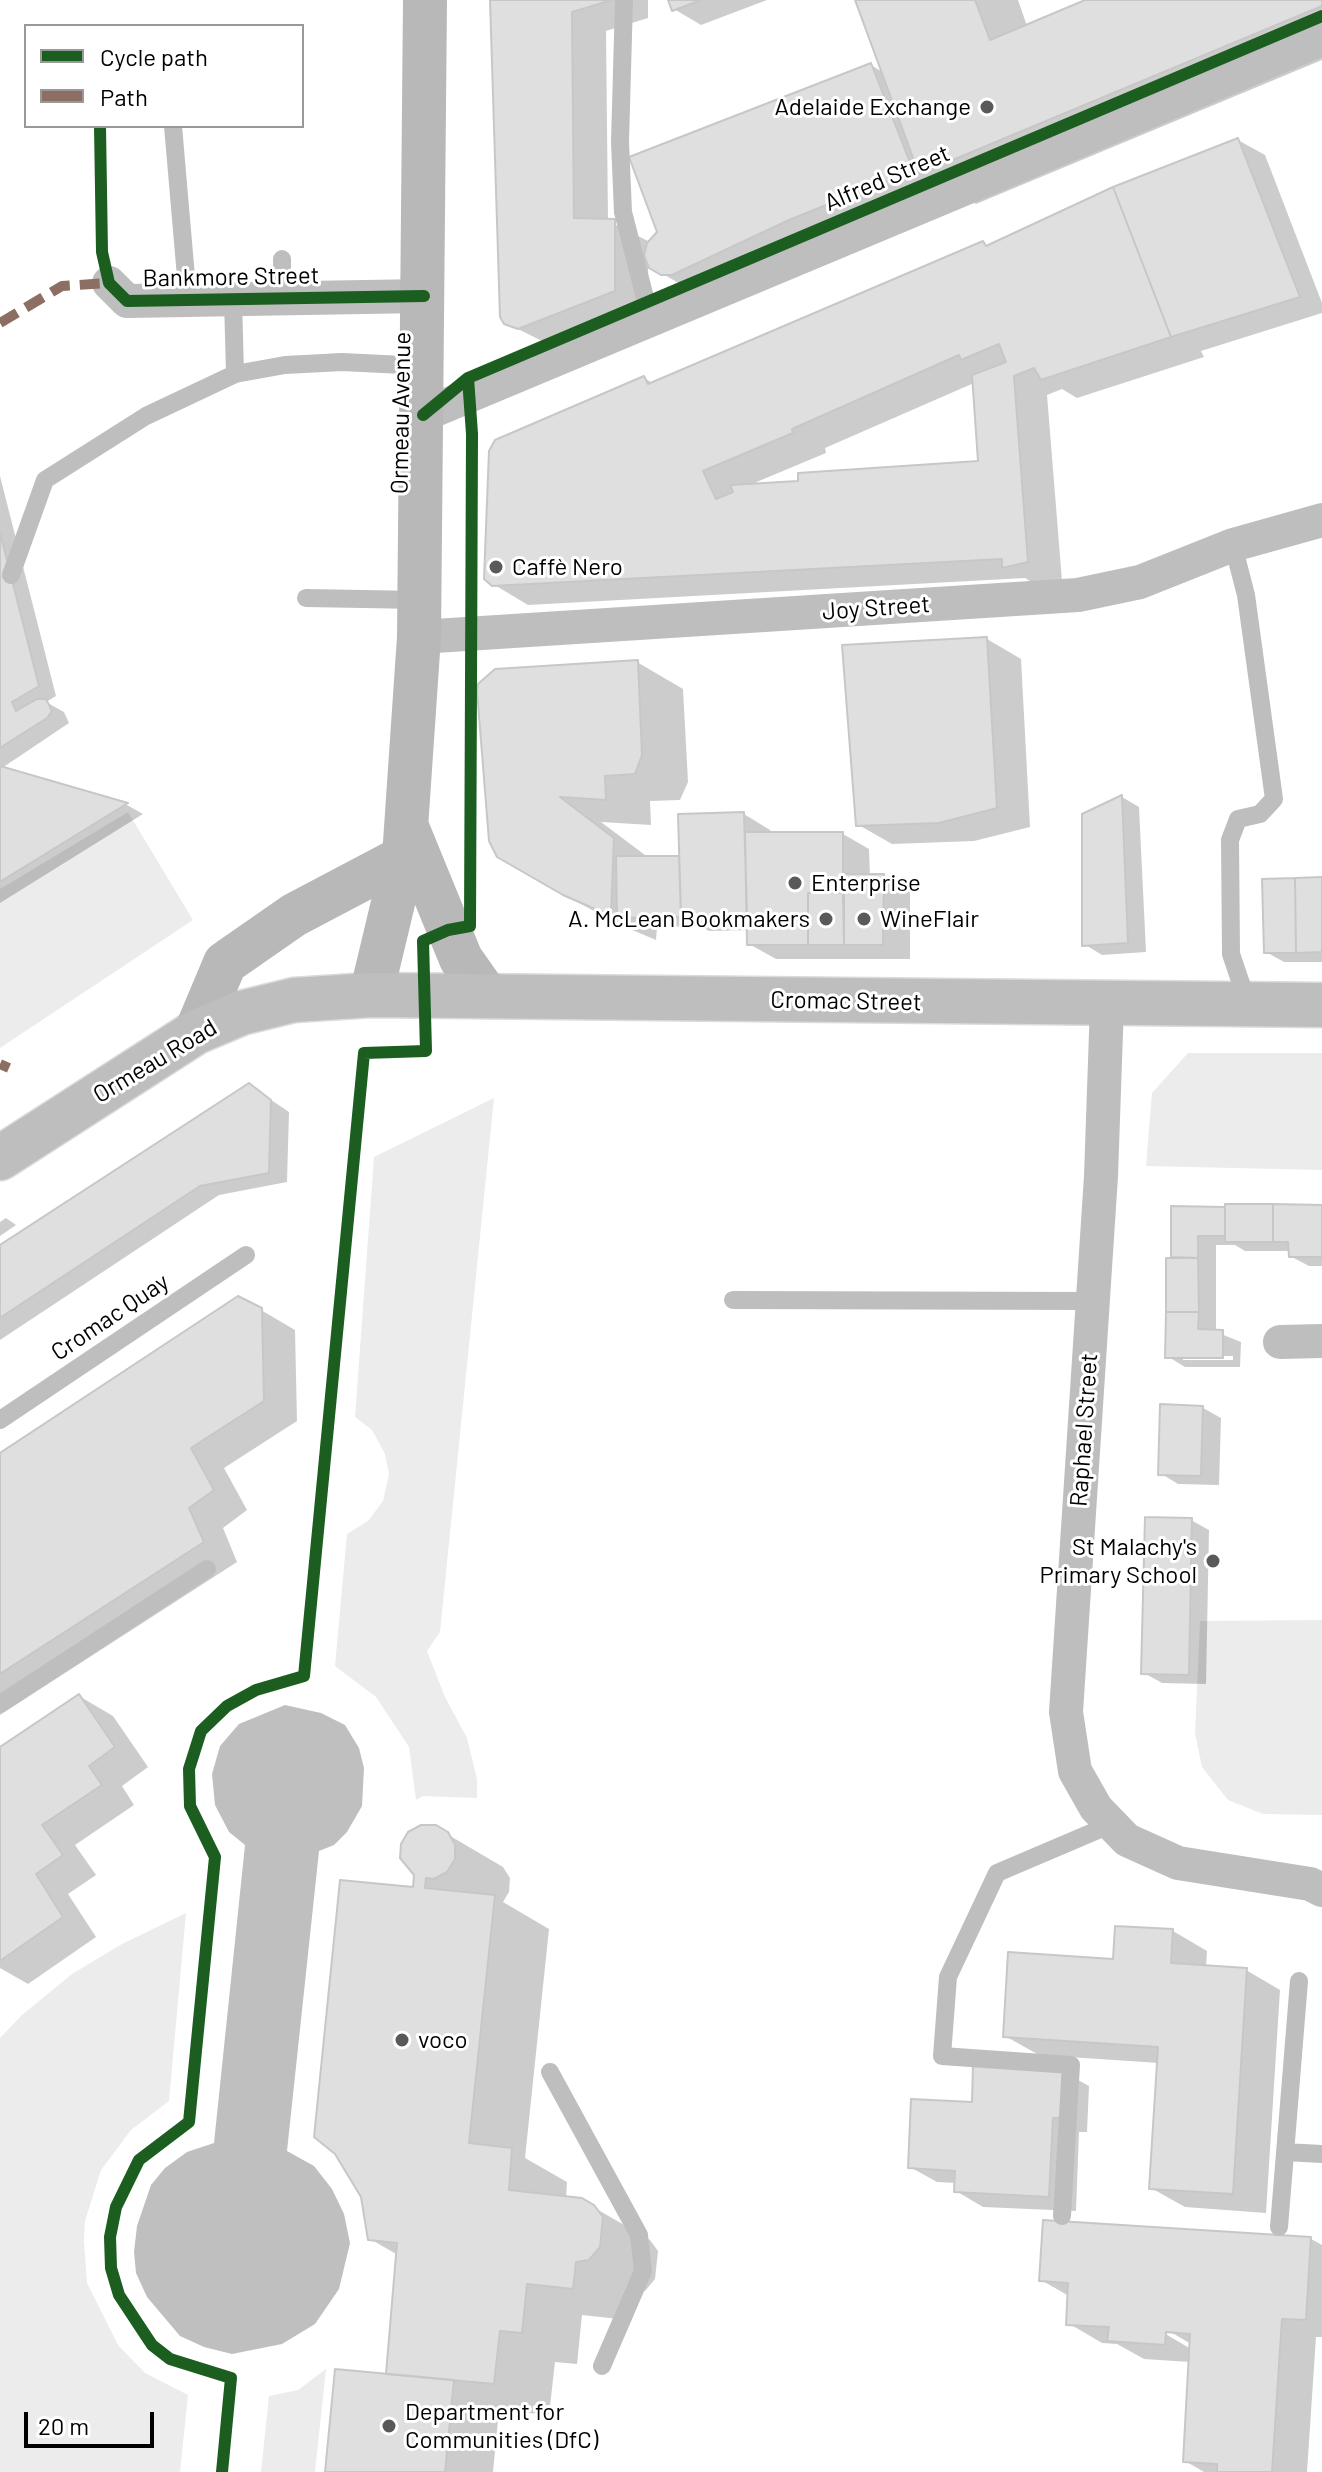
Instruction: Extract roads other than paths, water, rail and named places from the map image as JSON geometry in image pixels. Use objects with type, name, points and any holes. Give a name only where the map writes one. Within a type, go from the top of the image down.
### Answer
[{"type":"main road","name":"Cromac Street","points":[[371,995],[1322,1005]]},
{"type":"main road","name":"Ormeau Road","points":[[0,1158],[196,1032],[270,1004],[371,995]]},
{"type":"street","name":"Ormeau Avenue","points":[[371,995],[406,842],[419,618],[424,366],[425,0]]},
{"type":"street","name":"Alfred Street","points":[[423,415],[1322,39]]},
{"type":"street","name":"Bankmore Street","points":[[109,283],[127,301],[424,296]]},
{"type":"street","name":"Joy Street","points":[[419,618],[1078,595],[1140,582],[1233,545],[1322,520]]},
{"type":"street","points":[[196,1032],[225,963],[406,842],[461,959],[487,996]]},
{"type":"street","name":"Raphael Street","points":[[1107,1004],[1093,1301],[1066,1712],[1075,1771],[1096,1808],[1127,1840],[1178,1863],[1316,1887]]},
{"type":"street","points":[[1280,1342],[1322,1341]]},
{"type":"lane","points":[[624,0],[620,142],[623,212],[651,321]]},
{"type":"lane","points":[[173,128],[188,300]]},
{"type":"lane","points":[[282,259],[282,298]]},
{"type":"lane","points":[[233,299],[235,374]]},
{"type":"lane","points":[[11,575],[45,480],[146,416],[235,374],[285,365],[424,366]]},
{"type":"lane","points":[[1233,545],[1246,595],[1274,799],[1260,814],[1238,819],[1230,840],[1231,954],[1248,1004]]},
{"type":"lane","points":[[306,598],[419,618]]},
{"type":"lane","name":"Cromac Quay","points":[[0,1420],[246,1255]]},
{"type":"lane","points":[[733,1300],[1093,1301]]},
{"type":"lane","points":[[0,1704],[207,1569]]},
{"type":"lane","points":[[1062,2216],[1071,2065],[942,2056],[948,1977],[997,1873],[1112,1824]]},
{"type":"lane","points":[[1279,2227],[1299,1981]]},
{"type":"lane","points":[[550,2072],[639,2235],[643,2271],[602,2366]]},
{"type":"lane","points":[[1285,2152],[1322,2154]]},
{"type":"place","name":"Adelaide Exchange","points":[[987,107]]},
{"type":"place","name":"Caffè Nero","points":[[496,567]]},
{"type":"place","name":"Enterprise","points":[[795,883]]},
{"type":"place","name":"A. McLean Bookmakers","points":[[826,919]]},
{"type":"place","name":"WineFlair","points":[[864,919]]},
{"type":"place","name":"St Malachy's Primary School","points":[[1213,1561]]},
{"type":"place","name":"voco","points":[[402,2040]]},
{"type":"place","name":"Department for Communities (DfC)","points":[[389,2426]]}]
